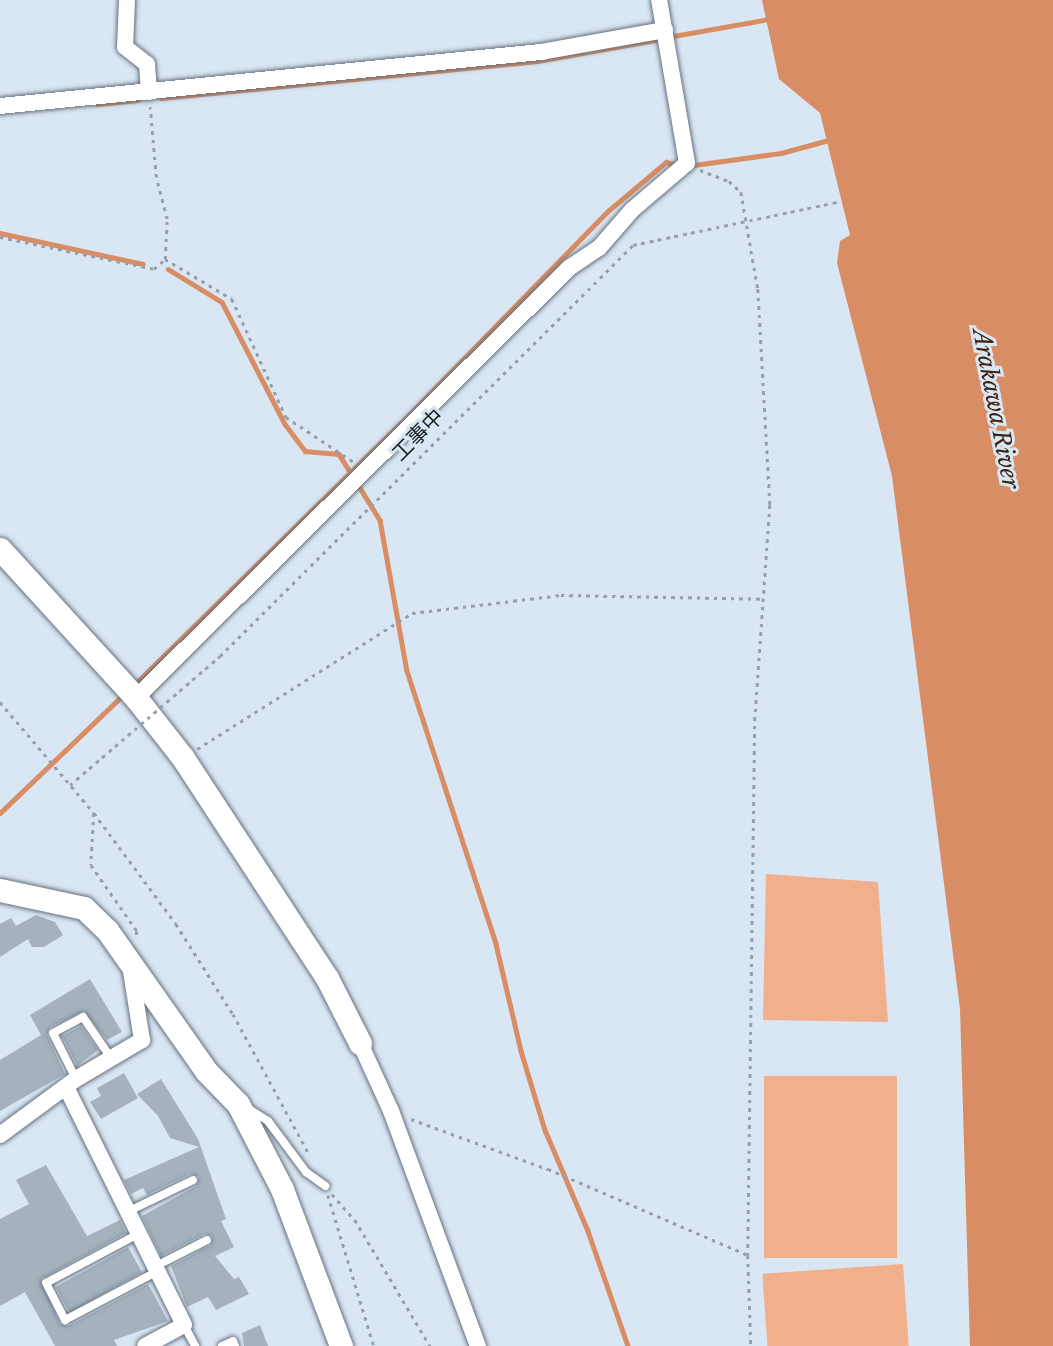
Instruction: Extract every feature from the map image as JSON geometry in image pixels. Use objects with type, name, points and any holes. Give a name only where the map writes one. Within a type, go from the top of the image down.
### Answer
[{"type":"street","points":[[127,0],[125,47],[147,64],[149,92]]},
{"type":"street","points":[[131,695],[364,474],[569,268],[599,248],[632,210],[687,163],[659,0]]},
{"type":"street","points":[[0,106],[541,52],[665,30]]},
{"type":"street","points":[[0,550],[131,695],[183,758],[327,978],[391,1111],[478,1346]]},
{"type":"street","points":[[0,890],[84,908],[107,930],[206,1071],[238,1104],[282,1189],[341,1346]]},
{"type":"street","points":[[0,1135],[72,1084],[142,1040],[130,964]]},
{"type":"street","points":[[72,1084],[128,1211],[184,1325],[145,1346]]},
{"type":"lane","points":[[72,1084],[53,1033],[83,1017],[111,1058]]},
{"type":"lane","points":[[238,1104],[259,1112],[306,1172],[325,1186]]},
{"type":"lane","points":[[128,1211],[192,1180]]},
{"type":"lane","points":[[140,1233],[46,1283],[65,1320],[206,1240]]},
{"type":"lane","points":[[184,1325],[195,1346]]},
{"type":"lane","points":[[222,1346],[233,1341],[235,1346]]},
{"type":"path","points":[[0,237],[154,269],[165,259],[167,219],[156,177],[149,92]]},
{"type":"path","points":[[710,175],[729,181],[741,192],[758,289],[770,505],[755,717],[748,1255],[751,1346]]},
{"type":"path","name":"工事中","points":[[70,785],[220,656],[633,245],[837,202]]},
{"type":"path","points":[[165,259],[232,299],[286,417],[351,457]]},
{"type":"path","points":[[183,758],[407,616],[561,594],[762,598]]},
{"type":"path","points":[[0,702],[94,813],[176,925],[233,1014],[325,1186],[374,1346]]},
{"type":"path","points":[[94,813],[91,864],[137,932],[130,964]]},
{"type":"path","points":[[391,1111],[552,1170],[748,1255]]},
{"type":"path","points":[[325,1186],[355,1220],[430,1346]]},
{"type":"shaded area","points":[[766,874],[878,882],[888,1022],[763,1020]]},
{"type":"shaded area","points":[[764,1076],[897,1076],[897,1258],[764,1258]]},
{"type":"shaded area","points":[[903,1264],[909,1346],[767,1346],[762,1274]]},
{"type":"water","name":"Arakawa River","points":[[762,0],[1053,0],[1053,1346],[970,1346],[960,1009],[892,476],[837,263],[840,241],[850,235],[820,113],[779,79]]},
{"type":"building","points":[[36,915],[55,922],[63,935],[44,947],[32,947],[28,939],[0,957],[0,924],[11,918],[16,926]]},
{"type":"building","points":[[90,979],[122,1032],[107,1040],[84,1011],[50,1027],[47,1035],[65,1074],[0,1111],[0,1060],[41,1035],[30,1015]]},
{"type":"building","points":[[81,1026],[98,1050],[77,1066],[62,1036]]},
{"type":"building","points":[[124,1073],[138,1098],[101,1119],[90,1102],[101,1096],[97,1088]]},
{"type":"building","points":[[161,1079],[198,1139],[226,1219],[221,1221],[234,1247],[215,1256],[234,1279],[239,1277],[249,1294],[216,1310],[208,1297],[187,1307],[171,1266],[211,1245],[212,1236],[204,1234],[161,1256],[142,1216],[196,1186],[199,1177],[190,1174],[147,1195],[143,1188],[131,1194],[124,1180],[199,1147],[170,1138],[158,1116],[137,1094]]},
{"type":"building","points":[[46,1165],[87,1236],[120,1220],[126,1233],[41,1279],[60,1324],[68,1326],[148,1284],[168,1321],[114,1340],[117,1346],[55,1346],[25,1292],[0,1306],[0,1219],[29,1204],[16,1180]]},
{"type":"building","points":[[128,1247],[142,1272],[69,1313],[55,1287]]},
{"type":"building","points":[[260,1325],[268,1346],[244,1346],[242,1333]]},
{"type":"waterway","points":[[668,37],[769,19]]},
{"type":"waterway","points":[[161,98],[537,61],[656,40]]},
{"type":"waterway","points":[[97,104],[138,100]]},
{"type":"waterway","points":[[687,166],[781,153],[829,140]]},
{"type":"waterway","points":[[135,684],[400,424],[608,211],[666,162],[679,165]]},
{"type":"waterway","points":[[0,233],[143,264]]},
{"type":"waterway","points":[[168,269],[222,302],[285,424],[305,451],[339,454],[380,520],[407,671],[496,944],[521,1051],[545,1130],[588,1231],[628,1346]]},
{"type":"waterway","points":[[0,813],[123,695]]}]
